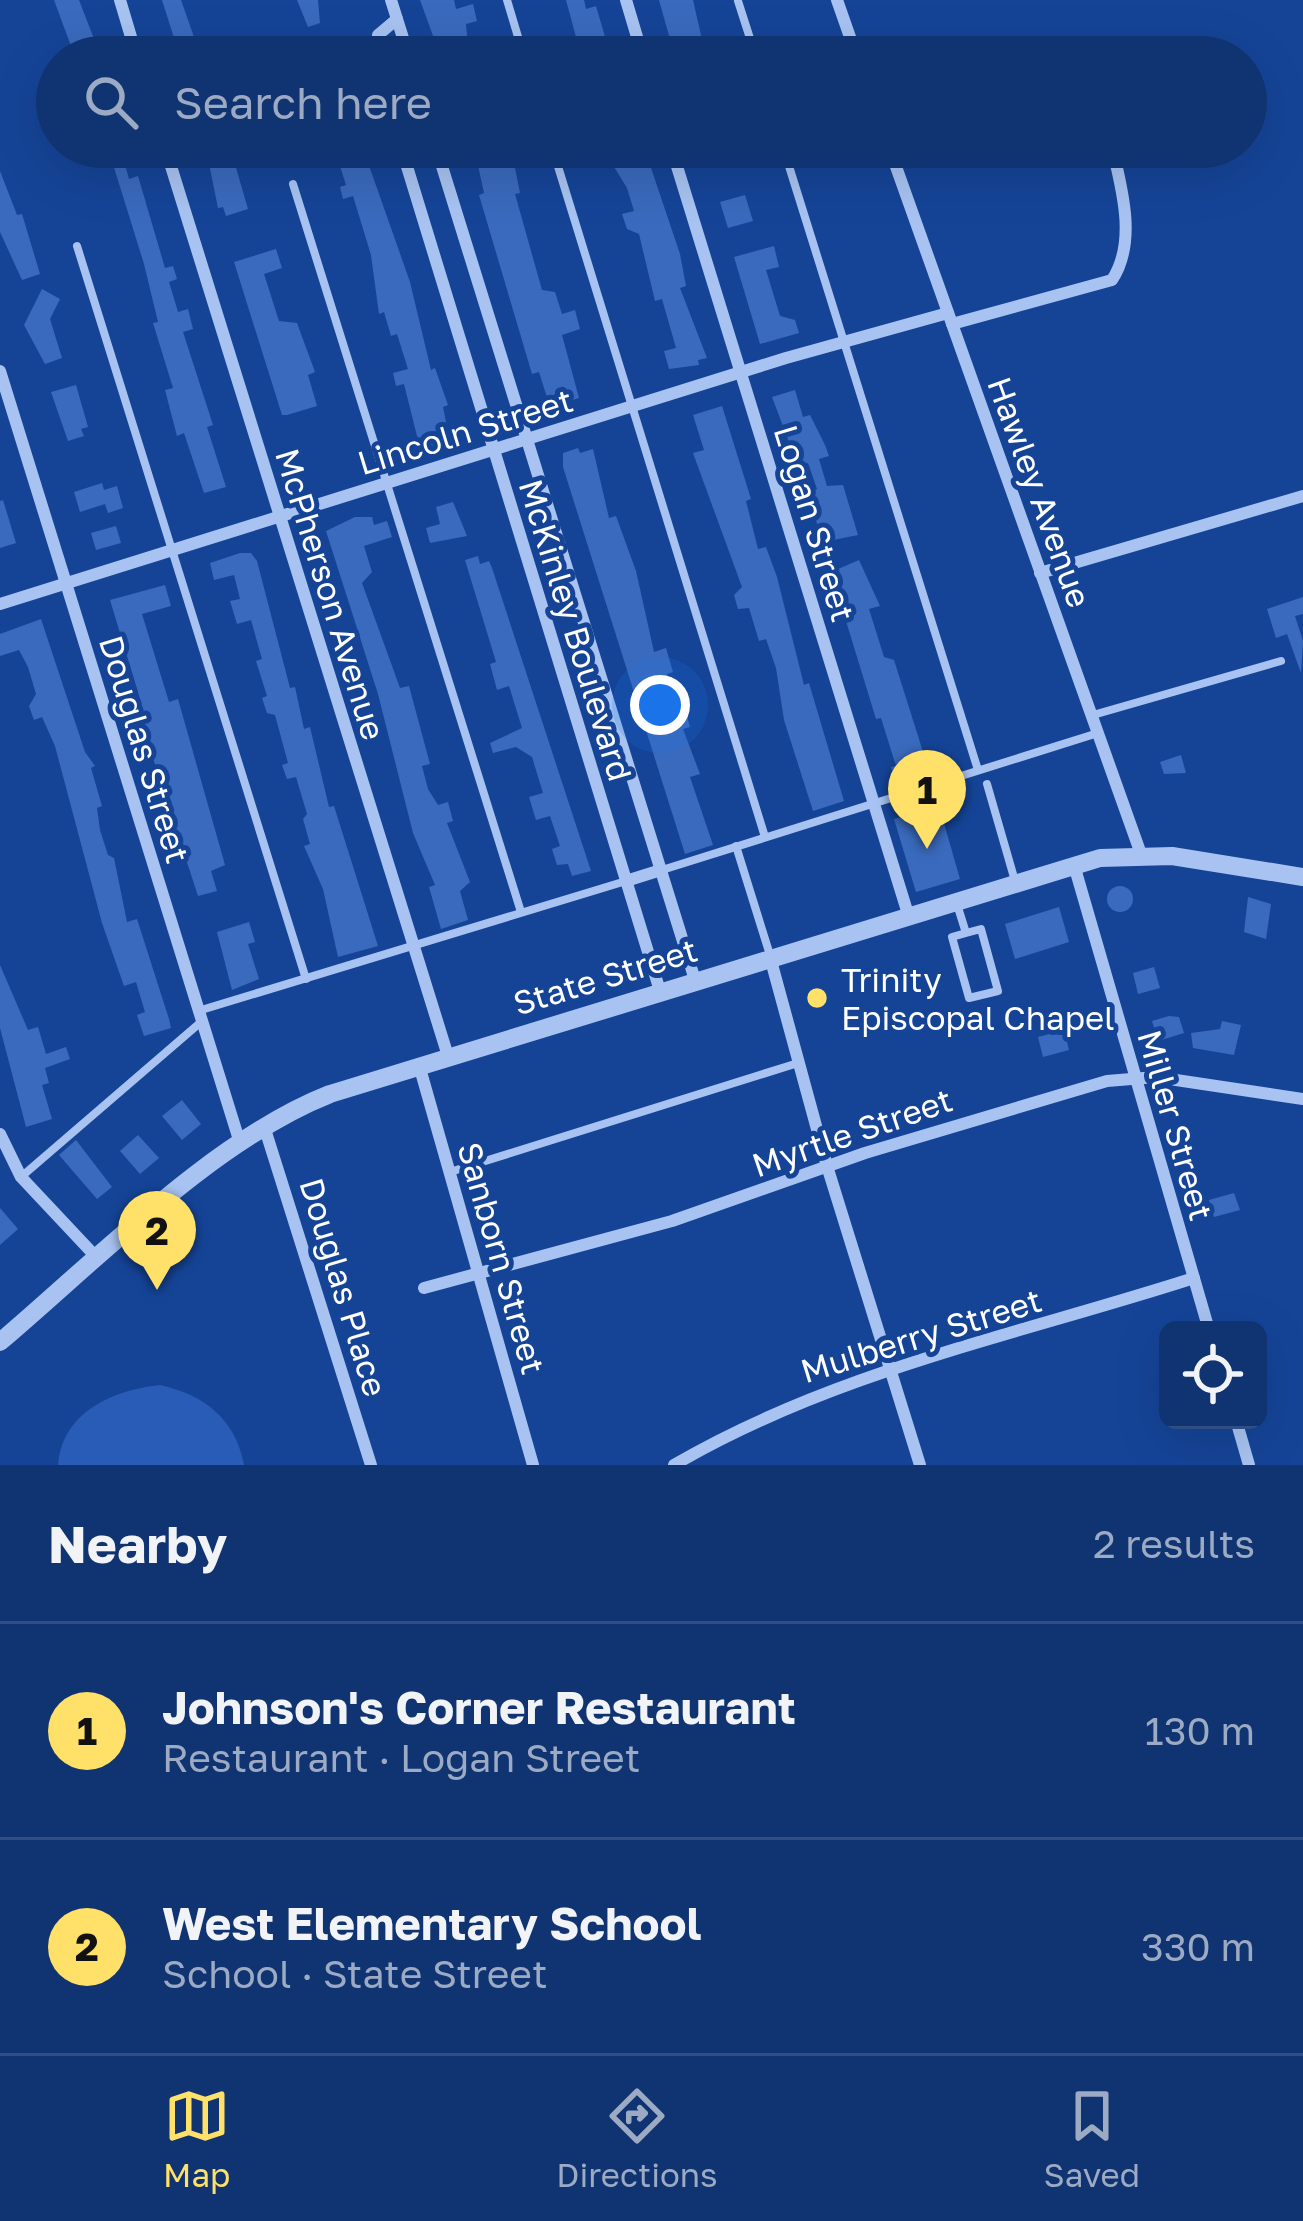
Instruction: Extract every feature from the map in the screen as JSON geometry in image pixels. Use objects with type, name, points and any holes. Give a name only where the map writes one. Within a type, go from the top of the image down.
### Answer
[{"type":"street","points":[[120,0],[131,36]]},
{"type":"street","points":[[391,0],[402,36]]},
{"type":"street","points":[[626,0],[637,36]]},
{"type":"street","points":[[837,0],[850,36]]},
{"type":"street","points":[[378,36],[397,19]]},
{"type":"street","name":"McPherson Avenue","points":[[172,168],[448,1057]]},
{"type":"street","name":"McKinley Boulevard","points":[[406,168],[660,991]]},
{"type":"street","name":"McKinley Boulevard","points":[[442,168],[695,980]]},
{"type":"street","name":"Logan Street","points":[[678,168],[908,914]]},
{"type":"street","name":"Hawley Avenue","points":[[896,168],[1141,854]]},
{"type":"street","name":"Lincoln Street","points":[[0,604],[844,342],[1112,280],[1123,263],[1126,243],[1115,168]]},
{"type":"street","name":"Douglas Street","points":[[0,371],[240,1143]]},
{"type":"street","points":[[1040,574],[1303,496]]},
{"type":"street","name":"State Street","points":[[0,1342],[240,1143],[311,1101],[1074,865],[1141,854],[1303,877]]},
{"type":"street","name":"Miller Street","points":[[1074,865],[1206,1321]]},
{"type":"street","points":[[626,881],[661,870]]},
{"type":"street","points":[[770,957],[827,1166],[920,1465]]},
{"type":"street","name":"Sanborn Street","points":[[419,1065],[532,1465]]},
{"type":"street","name":"Myrtle Street","points":[[424,1288],[672,1221],[827,1166],[1056,1095],[1134,1076],[1303,1100]]},
{"type":"street","name":"Douglas Place","points":[[264,1126],[370,1465]]},
{"type":"street","points":[[0,1134],[21,1177],[98,1259]]},
{"type":"street","name":"Mulberry Street","points":[[674,1465],[799,1399],[1194,1278]]},
{"type":"street","points":[[1239,1429],[1249,1465]]},
{"type":"lane","points":[[507,0],[518,36]]},
{"type":"lane","points":[[738,1],[749,36]]},
{"type":"lane","points":[[559,168],[765,837]]},
{"type":"lane","points":[[790,168],[978,770]]},
{"type":"lane","points":[[293,184],[521,912]]},
{"type":"lane","points":[[77,246],[306,980]]},
{"type":"lane","points":[[1091,716],[1281,661]]},
{"type":"lane","points":[[661,870],[1098,734]]},
{"type":"lane","points":[[987,784],[1016,882]]},
{"type":"lane","points":[[736,846],[770,957]]},
{"type":"lane","points":[[21,1177],[199,1017],[411,945],[626,881]]},
{"type":"lane","points":[[956,900],[966,933]]},
{"type":"lane","points":[[981,929],[998,992],[969,998],[952,937],[966,933],[981,929]]},
{"type":"lane","points":[[450,1172],[798,1063]]},
{"type":"shaded area","points":[[160,1385],[190,1395],[215,1411],[233,1434],[244,1465],[58,1465],[69,1431],[93,1407],[125,1392]]},
{"type":"building","points":[[54,0],[79,0],[93,36],[67,36]]},
{"type":"building","points":[[162,0],[181,0],[194,36],[173,36]]},
{"type":"building","points":[[297,0],[318,0],[320,23],[308,27]]},
{"type":"building","points":[[420,0],[454,0],[456,9],[473,4],[477,21],[466,24],[467,36],[433,36]]},
{"type":"building","points":[[566,0],[584,0],[586,9],[596,6],[605,36],[576,36]]},
{"type":"building","points":[[659,0],[693,0],[701,36],[669,36]]},
{"type":"building","points":[[114,168],[126,168],[129,179],[138,176],[165,268],[173,266],[177,279],[169,282],[178,312],[188,309],[193,329],[183,332],[213,425],[207,427],[226,487],[204,493],[184,433],[177,436],[165,390],[173,388],[153,323],[158,322]]},
{"type":"building","points":[[210,168],[236,168],[248,209],[226,216],[223,207],[218,208]]},
{"type":"building","points":[[341,168],[370,168],[410,282],[431,370],[435,368],[448,405],[443,407],[450,442],[420,448],[404,384],[396,386],[393,373],[408,369],[397,334],[391,336],[384,312],[379,314],[371,255],[353,196],[343,199],[340,187],[346,185]]},
{"type":"building","points":[[479,168],[515,168],[520,193],[515,194],[542,290],[555,292],[562,314],[575,310],[580,329],[562,335],[579,398],[550,407],[539,372],[532,374],[479,195],[484,193]]},
{"type":"building","points":[[615,168],[651,168],[680,254],[686,286],[680,288],[707,358],[698,360],[699,365],[669,369],[664,351],[676,348],[662,299],[655,301],[639,234],[627,229],[622,214],[634,211]]},
{"type":"building","points":[[0,171],[17,215],[22,214],[40,274],[22,280],[0,232]]},
{"type":"building","points":[[745,195],[753,221],[728,228],[720,202]]},
{"type":"building","points":[[774,246],[779,267],[766,270],[780,316],[795,320],[799,333],[760,344],[734,257]]},
{"type":"building","points":[[276,249],[282,268],[264,274],[279,321],[297,323],[315,372],[308,375],[317,406],[287,415],[282,415],[234,262]]},
{"type":"building","points":[[42,289],[60,299],[50,319],[62,358],[45,364],[24,325]]},
{"type":"building","points":[[76,385],[88,427],[81,429],[84,436],[68,441],[51,392]]},
{"type":"building","points":[[795,390],[803,417],[810,415],[829,456],[819,459],[827,486],[843,485],[858,535],[823,542],[807,493],[817,489],[808,463],[798,466],[772,397]]},
{"type":"building","points":[[722,406],[751,499],[746,501],[758,549],[766,547],[777,577],[804,685],[809,683],[844,801],[813,811],[784,720],[776,668],[766,639],[759,641],[749,608],[738,609],[734,595],[742,587],[693,453],[704,450],[693,415]]},
{"type":"building","points":[[578,448],[580,453],[593,449],[609,518],[616,516],[636,571],[654,652],[666,648],[673,672],[667,674],[679,718],[687,716],[690,727],[683,729],[700,774],[690,777],[713,845],[685,854],[563,467],[563,453]]},
{"type":"building","points":[[102,483],[104,490],[117,486],[123,508],[108,513],[105,504],[80,512],[74,492]]},
{"type":"building","points":[[0,501],[16,543],[0,548]]},
{"type":"building","points":[[453,502],[467,536],[430,543],[426,528],[440,524],[436,507]]},
{"type":"building","points":[[355,517],[372,517],[374,525],[387,521],[392,537],[364,546],[372,572],[362,583],[400,688],[409,686],[430,764],[422,766],[428,789],[438,805],[448,802],[453,821],[447,823],[470,882],[460,891],[468,920],[441,929],[429,887],[435,885],[413,833],[378,694],[326,531]]},
{"type":"building","points":[[116,526],[121,543],[96,550],[91,533]]},
{"type":"building","points":[[251,553],[257,561],[290,688],[295,687],[304,729],[310,727],[329,807],[334,806],[378,946],[338,957],[323,889],[304,846],[310,844],[303,819],[307,814],[296,777],[287,779],[282,765],[288,763],[275,715],[267,713],[262,698],[267,696],[256,661],[262,659],[251,620],[237,624],[230,601],[240,599],[234,575],[214,580],[210,563]]},
{"type":"building","points":[[478,556],[480,564],[489,561],[492,568],[591,871],[572,876],[568,864],[557,865],[552,849],[560,846],[550,816],[536,820],[529,797],[543,793],[532,757],[516,747],[493,753],[490,743],[522,728],[509,686],[497,690],[490,664],[496,662],[465,560]]},
{"type":"building","points":[[859,560],[880,606],[869,609],[884,657],[894,660],[931,777],[897,788],[891,767],[896,766],[881,718],[876,719],[831,572]]},
{"type":"building","points":[[165,585],[171,606],[142,614],[169,702],[178,699],[225,865],[211,871],[217,891],[198,896],[135,703],[141,702],[110,600]]},
{"type":"building","points":[[1303,597],[1303,614],[1295,616],[1303,641],[1301,673],[1287,634],[1276,638],[1267,609]]},
{"type":"building","points":[[41,619],[85,752],[95,766],[91,768],[102,806],[97,808],[100,830],[108,855],[114,858],[127,922],[137,919],[169,1019],[171,1028],[144,1036],[137,1015],[145,1012],[136,982],[124,986],[102,923],[55,746],[42,717],[34,720],[29,706],[36,694],[28,667],[19,650],[0,656],[0,634]]},
{"type":"building","points":[[1181,755],[1186,773],[1164,774],[1160,762]]},
{"type":"building","points":[[939,806],[960,879],[916,892],[894,819]]},
{"type":"building","points":[[1120,886],[1133,899],[1120,912],[1107,899]]},
{"type":"building","points":[[1248,897],[1271,904],[1266,939],[1244,932]]},
{"type":"building","points":[[1059,907],[1069,942],[1015,959],[1005,924]]},
{"type":"building","points":[[249,922],[255,942],[248,944],[259,979],[232,990],[217,932]]},
{"type":"building","points":[[0,965],[28,1030],[38,1027],[46,1054],[66,1047],[70,1059],[45,1068],[49,1083],[42,1085],[52,1119],[26,1127],[0,1028]]},
{"type":"building","points":[[1154,967],[1160,988],[1138,994],[1133,973]]},
{"type":"building","points":[[1179,1017],[1184,1033],[1158,1041],[1152,1021]]},
{"type":"building","points":[[1222,1021],[1241,1025],[1234,1055],[1193,1048],[1191,1033],[1220,1029]]},
{"type":"building","points":[[1064,1030],[1069,1050],[1043,1057],[1038,1037]]},
{"type":"building","points":[[182,1100],[201,1124],[182,1140],[162,1116]]},
{"type":"building","points":[[138,1135],[159,1158],[140,1174],[120,1151]]},
{"type":"building","points":[[76,1140],[112,1187],[97,1199],[59,1155]]},
{"type":"building","points":[[1234,1193],[1240,1210],[1214,1217],[1209,1200]]},
{"type":"building","points":[[0,1208],[18,1229],[0,1245]]},
{"type":"place","name":"Johnson's Corner Restaurant","points":[[927,849]]},
{"type":"place","name":"Trinity Episcopal Chapel","points":[[817,998]]},
{"type":"place","name":"West Elementary School","points":[[157,1290]]}]
